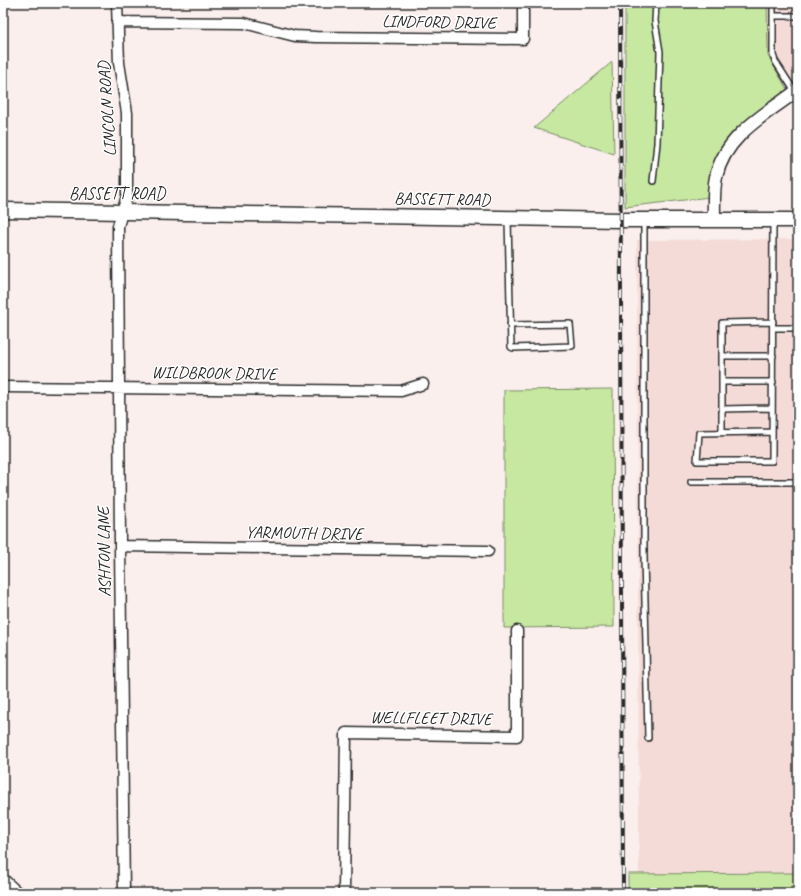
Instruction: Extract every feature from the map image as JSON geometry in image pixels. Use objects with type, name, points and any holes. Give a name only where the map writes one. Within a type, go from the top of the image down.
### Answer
[{"type":"main road","name":"BASSETT ROAD","points":[[3,210],[644,220],[798,220]]},
{"type":"street","name":"LINCOLN ROAD","points":[[117,3],[119,63],[126,113],[127,196],[122,211]]},
{"type":"street","name":"LINDFORD DRIVE","points":[[117,22],[244,23],[295,36],[316,37],[523,39],[523,3]]},
{"type":"street","points":[[714,220],[714,187],[723,158],[729,147],[749,125],[797,91]]},
{"type":"street","name":"ASHTON LANE","points":[[122,211],[118,226],[124,893]]},
{"type":"street","name":"WILDBROOK DRIVE","points":[[3,387],[401,391],[423,384]]},
{"type":"street","name":"YARMOUTH DRIVE","points":[[120,546],[488,551]]},
{"type":"street","name":"WELLFLEET DRIVE","points":[[344,893],[346,733],[517,736],[517,631]]},
{"type":"street","points":[[3,879],[18,893]]},
{"type":"lane","points":[[653,180],[657,143],[660,52],[655,21],[656,3]]},
{"type":"lane","points":[[773,3],[774,61],[797,91]]},
{"type":"lane","points":[[773,16],[798,16]]},
{"type":"lane","points":[[508,218],[510,325],[512,348],[572,346],[570,324],[510,325]]},
{"type":"lane","points":[[644,220],[644,556],[648,738]]},
{"type":"lane","points":[[772,432],[699,433],[697,461],[772,461],[773,220]]},
{"type":"lane","points":[[722,432],[722,323],[773,322]]},
{"type":"lane","points":[[773,328],[798,328]]},
{"type":"lane","points":[[722,356],[773,356]]},
{"type":"lane","points":[[722,382],[773,382]]},
{"type":"lane","points":[[722,409],[772,408]]},
{"type":"lane","points":[[691,482],[798,482]]},
{"type":"shaded area","points":[[767,3],[798,3],[798,84],[788,91],[768,56]]},
{"type":"shaded area","points":[[798,239],[798,873],[639,874],[637,240]]},
{"type":"green space","points":[[625,3],[767,3],[768,56],[788,91],[741,125],[724,145],[710,197],[625,207]]},
{"type":"green space","points":[[612,62],[614,154],[534,128]]},
{"type":"green space","points":[[613,389],[614,627],[504,628],[504,390]]},
{"type":"green space","points":[[798,873],[798,893],[628,893],[628,874]]},
{"type":"railway","points":[[620,3],[623,893]]}]
